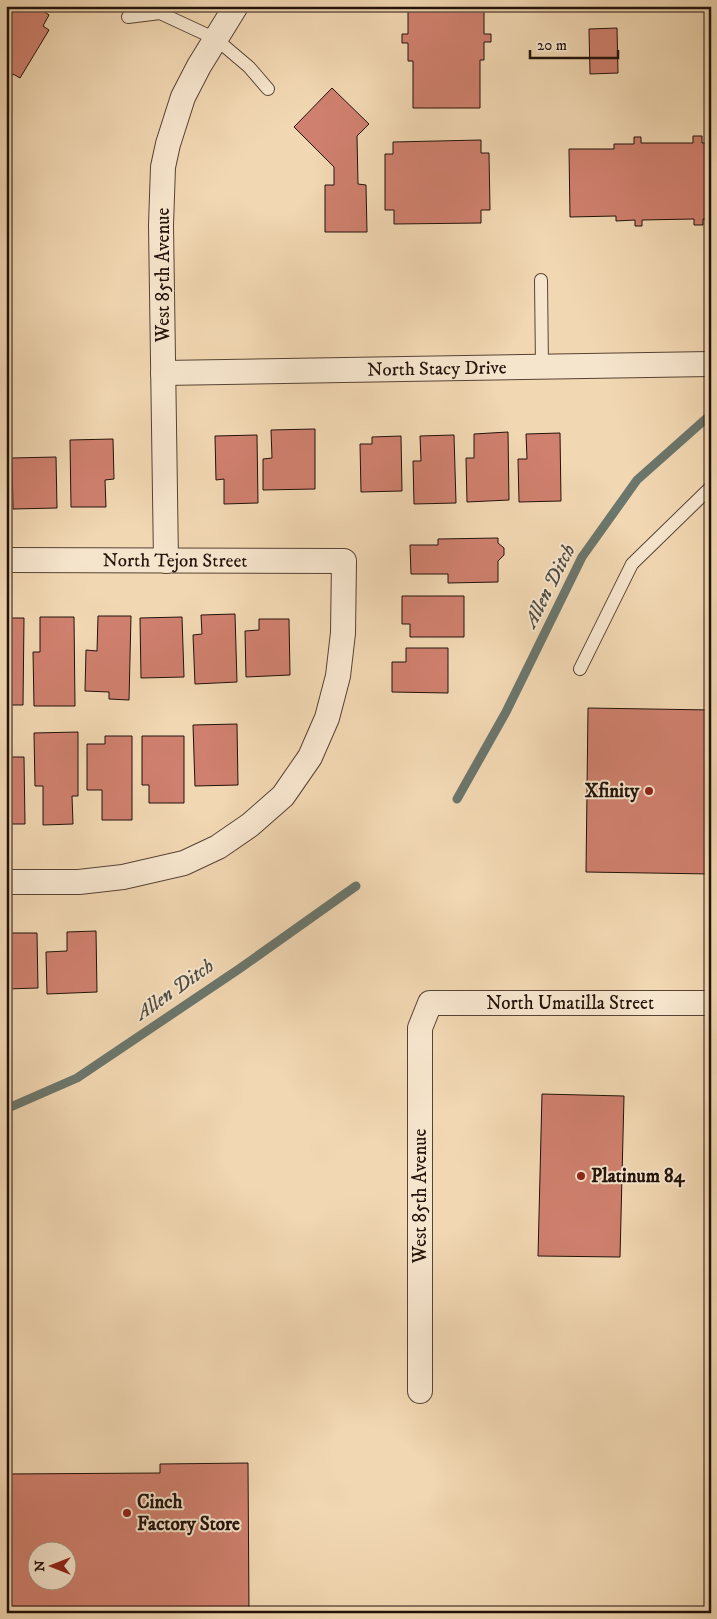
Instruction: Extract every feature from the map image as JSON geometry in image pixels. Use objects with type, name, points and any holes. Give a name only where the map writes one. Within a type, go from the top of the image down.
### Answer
[{"type":"street","name":"West 85th Avenue","points":[[166,561],[161,225],[163,167],[168,144],[183,98],[199,66],[236,6]]},
{"type":"street","name":"North Stacy Drive","points":[[163,373],[711,364]]},
{"type":"street","name":"North Tejon Street","points":[[6,560],[344,561],[343,633],[338,676],[327,718],[310,757],[283,796],[250,825],[218,847],[184,863],[131,876],[79,882],[6,882]]},
{"type":"street","name":"West 85th Avenue","points":[[420,1391],[420,1028],[430,1003]]},
{"type":"street","name":"North Umatilla Street","points":[[430,1003],[711,1003]]},
{"type":"lane","points":[[128,17],[160,13],[216,39],[249,67],[268,89]]},
{"type":"lane","points":[[541,280],[542,367]]},
{"type":"lane","points":[[580,669],[632,564],[711,487]]},
{"type":"building","points":[[6,6],[36,6],[49,15],[43,26],[49,30],[20,78],[13,74],[6,84]]},
{"type":"building","points":[[408,6],[484,6],[484,34],[491,34],[491,42],[484,42],[484,60],[480,60],[480,108],[413,108],[413,61],[408,61],[408,43],[402,43],[402,34],[408,34]]},
{"type":"building","points":[[617,28],[618,73],[590,74],[589,29]]},
{"type":"building","points":[[332,88],[369,124],[357,136],[358,184],[366,185],[367,232],[325,232],[325,185],[334,185],[334,167],[294,127]]},
{"type":"building","points":[[693,136],[702,136],[702,143],[711,143],[711,219],[703,219],[703,225],[694,225],[694,219],[642,220],[642,226],[635,226],[635,220],[616,221],[616,216],[570,217],[569,149],[614,149],[614,144],[634,144],[634,137],[641,137],[641,143],[693,143]]},
{"type":"building","points":[[481,140],[481,153],[489,153],[490,210],[481,210],[481,223],[394,224],[394,210],[385,210],[385,154],[393,154],[393,142]]},
{"type":"building","points":[[6,180],[11,180],[11,188],[6,188]]},
{"type":"building","points":[[6,240],[11,240],[11,248],[6,248]]},
{"type":"building","points":[[315,429],[315,489],[263,490],[263,459],[272,458],[271,430]]},
{"type":"building","points":[[508,432],[509,500],[467,502],[466,458],[474,458],[474,434]]},
{"type":"building","points":[[560,433],[561,501],[519,502],[518,459],[527,459],[526,434]]},
{"type":"building","points":[[257,435],[258,503],[224,504],[224,479],[216,480],[215,436]]},
{"type":"building","points":[[454,435],[456,503],[414,504],[413,461],[421,461],[420,436]]},
{"type":"building","points":[[401,436],[402,491],[361,492],[360,444],[372,444],[372,437]]},
{"type":"building","points":[[113,439],[114,479],[105,480],[106,507],[71,507],[70,440]]},
{"type":"building","points":[[56,457],[57,508],[13,509],[12,458]]},
{"type":"building","points":[[498,538],[498,543],[504,548],[504,555],[498,561],[498,582],[448,583],[448,574],[411,574],[410,545],[438,545],[438,539]]},
{"type":"building","points":[[402,596],[464,596],[464,637],[410,637],[410,624],[402,624]]},
{"type":"building","points":[[235,614],[237,682],[195,684],[193,635],[202,634],[201,615]]},
{"type":"building","points":[[98,616],[131,616],[129,700],[109,699],[109,692],[85,691],[86,650],[97,651]]},
{"type":"building","points":[[40,617],[74,617],[75,706],[34,706],[33,652],[40,652]]},
{"type":"building","points":[[182,617],[184,677],[141,678],[140,618]]},
{"type":"building","points":[[6,618],[24,618],[23,705],[6,705]]},
{"type":"building","points":[[259,619],[289,619],[290,675],[246,677],[245,631],[259,630]]},
{"type":"building","points":[[406,648],[448,648],[448,693],[392,692],[392,662],[406,662]]},
{"type":"building","name":"Xfinity","points":[[588,708],[711,710],[711,874],[586,872]]},
{"type":"building","points":[[237,724],[238,785],[195,786],[193,725]]},
{"type":"building","points":[[78,732],[78,796],[72,796],[73,824],[43,825],[43,786],[35,786],[34,733]]},
{"type":"building","points":[[105,736],[132,736],[132,820],[102,820],[102,790],[87,790],[87,744],[105,744]]},
{"type":"building","points":[[142,736],[184,736],[184,803],[149,803],[149,785],[142,785]]},
{"type":"building","points":[[6,757],[24,757],[25,824],[6,824]]},
{"type":"building","points":[[96,931],[97,992],[47,994],[46,952],[67,951],[67,932]]},
{"type":"building","points":[[7,933],[37,933],[38,988],[6,989]]},
{"type":"building","name":"Platinum 84","points":[[542,1094],[624,1096],[620,1257],[538,1256]]},
{"type":"building","name":"Cinch Factory Store","points":[[248,1463],[249,1613],[6,1613],[6,1474],[160,1473],[160,1464]]},
{"type":"waterway","name":"Allen Ditch","points":[[457,799],[506,712],[582,557],[637,480],[709,416]]},
{"type":"waterway","name":"Allen Ditch","points":[[6,1109],[77,1078],[239,969],[356,886]]},
{"type":"place","name":"Xfinity","points":[[649,791]]},
{"type":"place","name":"Platinum 84","points":[[581,1176]]},
{"type":"place","name":"Cinch Factory Store","points":[[127,1513]]}]
